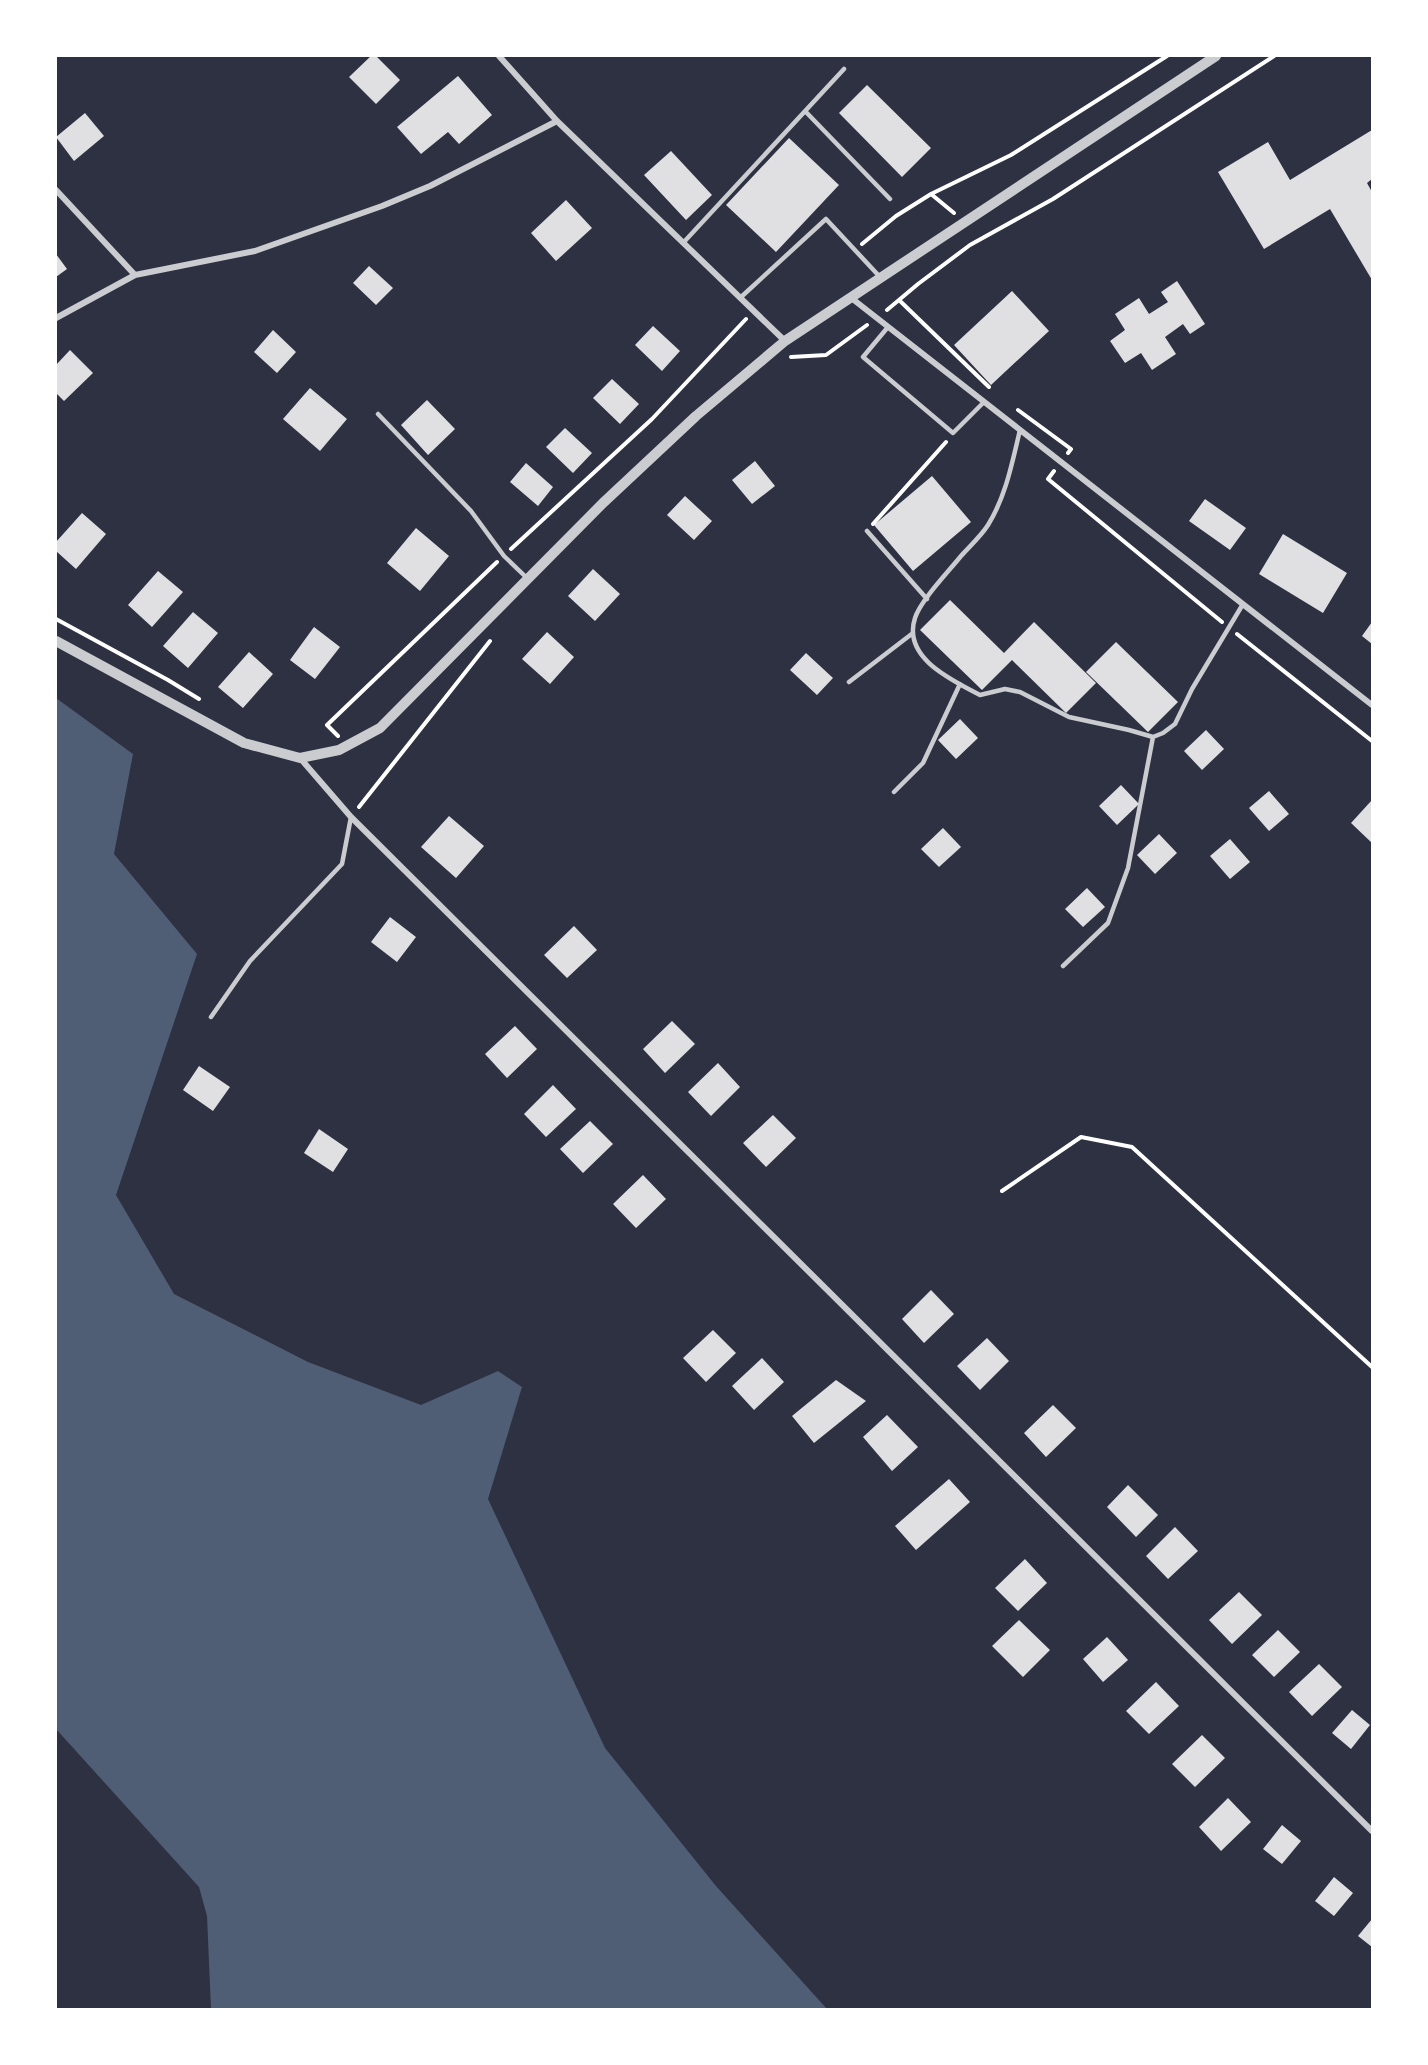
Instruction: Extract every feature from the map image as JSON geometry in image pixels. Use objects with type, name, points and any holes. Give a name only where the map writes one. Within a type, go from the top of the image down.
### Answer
[{"type":"street","points":[[499,56],[557,121],[785,340]]},
{"type":"street","points":[[56,640],[113,674],[244,743],[300,758],[339,750],[380,728],[603,503],[696,416],[785,340],[1216,56]]},
{"type":"street","points":[[56,318],[135,275],[255,251],[372,209],[430,186],[557,121]]},
{"type":"street","points":[[56,190],[135,275]]},
{"type":"street","points":[[850,297],[1372,705]]},
{"type":"street","points":[[300,758],[351,817],[1372,1832]]},
{"type":"lane","points":[[683,243],[844,69]]},
{"type":"lane","points":[[805,111],[890,199]]},
{"type":"lane","points":[[740,298],[826,219],[880,277]]},
{"type":"lane","points":[[888,327],[863,357],[953,433],[984,402]]},
{"type":"lane","points":[[378,414],[471,511],[504,556],[528,579]]},
{"type":"lane","points":[[1020,430],[1006,487],[988,526],[927,599],[915,618],[913,633],[918,651],[927,662],[980,695],[1005,688],[1020,692],[1069,717],[1154,737],[1175,724],[1192,689],[1243,604]]},
{"type":"lane","points":[[867,531],[927,599]]},
{"type":"lane","points":[[849,682],[913,633]]},
{"type":"lane","points":[[894,792],[923,763],[960,684]]},
{"type":"lane","points":[[1063,966],[1108,923],[1128,868],[1154,737]]},
{"type":"lane","points":[[211,1017],[250,961],[342,864],[351,817]]},
{"type":"path","points":[[855,250],[896,216],[931,194],[1011,155],[1167,56]]},
{"type":"path","points":[[788,357],[825,355],[877,318],[970,245],[1053,199],[1274,56]]},
{"type":"path","points":[[329,740],[338,736],[327,725],[652,419],[753,310]]},
{"type":"path","points":[[867,531],[953,433]]},
{"type":"path","points":[[56,619],[168,680],[208,705]]},
{"type":"path","points":[[351,817],[494,635]]},
{"type":"path","points":[[1002,1191],[1081,1137],[1132,1148],[1372,1368]]},
{"type":"water","points":[[56,698],[133,754],[114,854],[197,954],[116,1195],[174,1294],[308,1362],[421,1405],[498,1371],[522,1387],[488,1499],[605,1748],[716,1886],[827,2009],[211,2009],[207,1916],[199,1887],[56,1729]]},
{"type":"building","points":[[371,56],[376,56],[400,80],[376,104],[349,77]]},
{"type":"building","points":[[458,76],[492,115],[459,144],[448,132],[421,154],[397,127]]},
{"type":"building","points":[[867,85],[931,148],[902,177],[839,113]]},
{"type":"building","points":[[85,113],[104,136],[74,161],[56,137]]},
{"type":"building","points":[[1372,130],[1372,179],[1367,183],[1372,192],[1372,280],[1330,209],[1264,249],[1218,172],[1268,142],[1290,180]]},
{"type":"building","points":[[789,138],[839,185],[776,252],[726,205]]},
{"type":"building","points":[[671,151],[712,195],[686,220],[644,175]]},
{"type":"building","points":[[566,200],[592,228],[556,261],[531,233]]},
{"type":"building","points":[[56,254],[67,269],[56,277]]},
{"type":"building","points":[[369,266],[393,288],[376,305],[353,283]]},
{"type":"building","points":[[1177,281],[1205,324],[1190,334],[1183,324],[1165,337],[1176,354],[1152,370],[1141,353],[1125,363],[1110,341],[1125,330],[1115,314],[1139,298],[1149,314],[1168,302],[1161,292]]},
{"type":"building","points":[[1012,291],[1049,331],[991,385],[954,345]]},
{"type":"building","points":[[653,326],[680,351],[662,371],[635,345]]},
{"type":"building","points":[[273,330],[296,352],[277,373],[254,352]]},
{"type":"building","points":[[70,350],[93,373],[64,401],[56,393],[56,365]]},
{"type":"building","points":[[612,379],[639,404],[620,424],[593,398]]},
{"type":"building","points":[[310,388],[347,419],[320,451],[283,419]]},
{"type":"building","points":[[427,400],[455,429],[428,455],[401,425]]},
{"type":"building","points":[[565,428],[592,453],[573,473],[546,447]]},
{"type":"building","points":[[755,461],[775,486],[752,504],[732,480]]},
{"type":"building","points":[[526,463],[553,487],[538,506],[510,482]]},
{"type":"building","points":[[932,476],[971,522],[913,571],[874,525]]},
{"type":"building","points":[[685,496],[712,521],[694,540],[667,515]]},
{"type":"building","points":[[1205,499],[1246,528],[1230,550],[1189,521]]},
{"type":"building","points":[[82,513],[106,534],[76,569],[56,551],[56,542]]},
{"type":"building","points":[[416,528],[449,556],[420,591],[387,563]]},
{"type":"building","points":[[1283,534],[1347,573],[1323,613],[1259,574]]},
{"type":"building","points":[[593,569],[620,594],[595,621],[568,596]]},
{"type":"building","points":[[158,571],[183,592],[152,627],[128,605]]},
{"type":"building","points":[[950,600],[1004,653],[1034,622],[1096,683],[1066,713],[1012,660],[982,690],[920,630]]},
{"type":"building","points":[[193,612],[218,633],[188,668],[163,646]]},
{"type":"building","points":[[1372,622],[1372,644],[1362,636]]},
{"type":"building","points":[[314,627],[340,647],[315,679],[290,660]]},
{"type":"building","points":[[547,632],[574,657],[550,684],[522,659]]},
{"type":"building","points":[[1116,642],[1178,702],[1148,732],[1086,672]]},
{"type":"building","points":[[249,652],[273,674],[243,708],[218,687]]},
{"type":"building","points":[[806,653],[833,678],[817,695],[790,670]]},
{"type":"building","points":[[960,719],[978,738],[956,759],[938,740]]},
{"type":"building","points":[[1206,730],[1224,749],[1202,770],[1184,751]]},
{"type":"building","points":[[1121,785],[1139,804],[1117,825],[1099,806]]},
{"type":"building","points":[[1269,791],[1289,814],[1269,831],[1249,808]]},
{"type":"building","points":[[1372,800],[1372,843],[1351,823]]},
{"type":"building","points":[[449,816],[484,846],[456,878],[421,847]]},
{"type":"building","points":[[943,828],[961,847],[939,867],[921,849]]},
{"type":"building","points":[[1159,834],[1177,853],[1155,874],[1137,855]]},
{"type":"building","points":[[1230,839],[1250,862],[1230,879],[1210,856]]},
{"type":"building","points":[[1087,888],[1105,907],[1083,927],[1065,909]]},
{"type":"building","points":[[390,917],[416,937],[397,962],[371,942]]},
{"type":"building","points":[[574,926],[597,950],[567,978],[544,955]]},
{"type":"building","points":[[672,1021],[695,1044],[665,1073],[643,1049]]},
{"type":"building","points":[[515,1026],[537,1049],[507,1078],[485,1054]]},
{"type":"building","points":[[718,1063],[740,1087],[711,1116],[688,1092]]},
{"type":"building","points":[[199,1066],[230,1087],[213,1111],[183,1090]]},
{"type":"building","points":[[553,1085],[576,1109],[546,1137],[524,1114]]},
{"type":"building","points":[[773,1115],[796,1138],[766,1167],[743,1143]]},
{"type":"building","points":[[590,1121],[613,1144],[583,1173],[560,1149]]},
{"type":"building","points":[[319,1129],[348,1149],[333,1172],[304,1153]]},
{"type":"building","points":[[643,1175],[666,1199],[636,1228],[613,1204]]},
{"type":"building","points":[[931,1290],[954,1314],[924,1343],[902,1319]]},
{"type":"building","points":[[713,1330],[736,1353],[706,1382],[683,1358]]},
{"type":"building","points":[[987,1338],[1009,1361],[980,1390],[957,1366]]},
{"type":"building","points":[[762,1358],[784,1382],[754,1410],[732,1386]]},
{"type":"building","points":[[836,1380],[866,1401],[814,1443],[792,1416]]},
{"type":"building","points":[[1053,1405],[1076,1428],[1046,1457],[1024,1433]]},
{"type":"building","points":[[887,1415],[918,1447],[892,1471],[863,1437]]},
{"type":"building","points":[[949,1479],[970,1502],[916,1550],[895,1526]]},
{"type":"building","points":[[1128,1485],[1158,1515],[1136,1537],[1107,1507]]},
{"type":"building","points":[[1175,1527],[1198,1551],[1168,1579],[1146,1556]]},
{"type":"building","points":[[1025,1559],[1047,1583],[1018,1611],[995,1588]]},
{"type":"building","points":[[1239,1592],[1262,1615],[1232,1644],[1209,1620]]},
{"type":"building","points":[[1019,1620],[1050,1650],[1023,1677],[992,1646]]},
{"type":"building","points":[[1278,1630],[1300,1652],[1274,1677],[1252,1655]]},
{"type":"building","points":[[1107,1637],[1128,1660],[1103,1682],[1083,1659]]},
{"type":"building","points":[[1319,1664],[1342,1687],[1312,1716],[1289,1692]]},
{"type":"building","points":[[1156,1682],[1179,1706],[1149,1734],[1126,1711]]},
{"type":"building","points":[[1352,1710],[1370,1725],[1351,1749],[1332,1733]]},
{"type":"building","points":[[1202,1735],[1225,1758],[1195,1787],[1172,1764]]},
{"type":"building","points":[[1228,1798],[1251,1822],[1221,1851],[1199,1827]]},
{"type":"building","points":[[1282,1825],[1301,1841],[1282,1864],[1263,1849]]},
{"type":"building","points":[[1334,1877],[1353,1893],[1334,1916],[1315,1901]]},
{"type":"building","points":[[1372,1919],[1372,1947],[1358,1936]]}]
